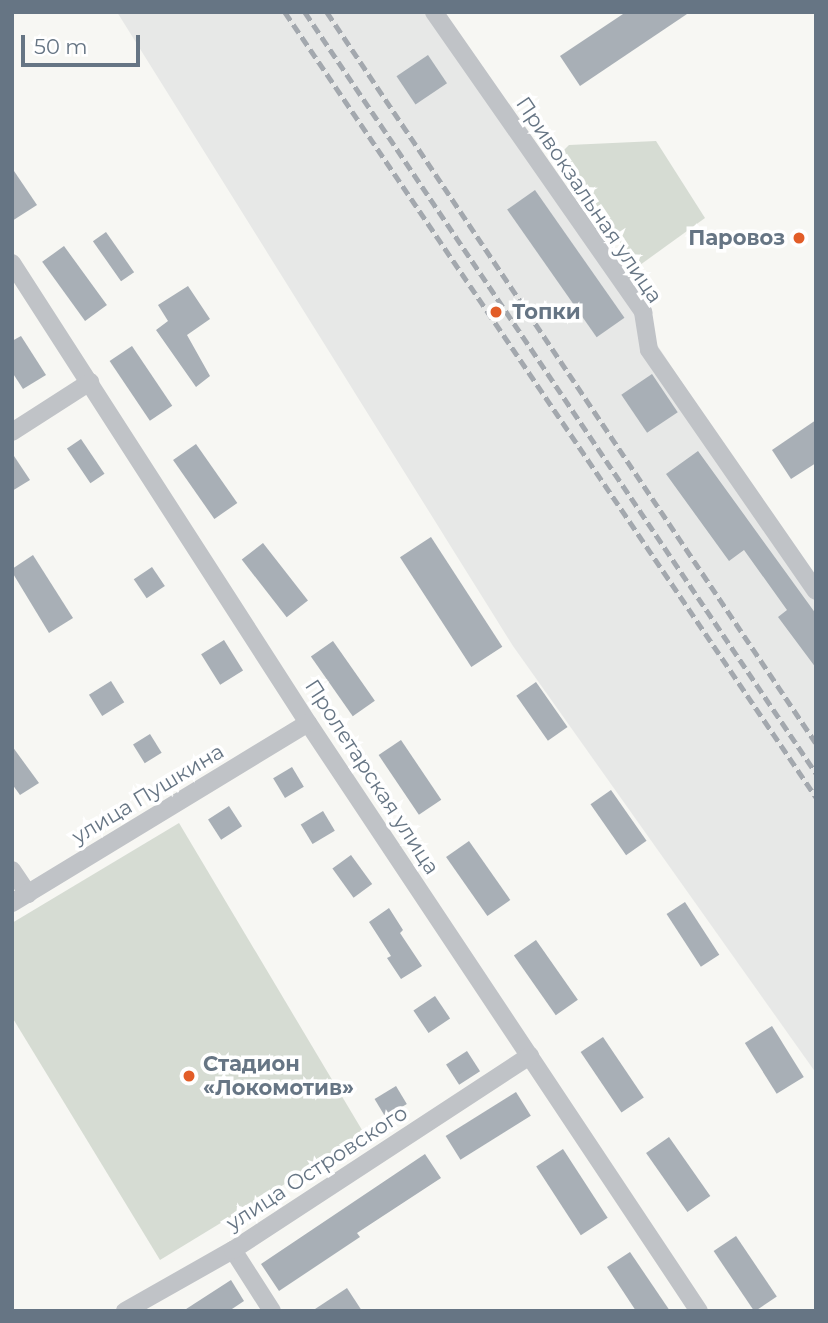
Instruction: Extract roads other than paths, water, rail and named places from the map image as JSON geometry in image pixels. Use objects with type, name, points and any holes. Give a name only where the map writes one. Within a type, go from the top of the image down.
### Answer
[{"type":"street","name":"Привокзальная улица","points":[[434,12],[643,312],[649,350],[816,591]]},
{"type":"street","name":"Пролетарская улица","points":[[12,263],[308,723],[699,1311]]},
{"type":"street","points":[[12,432],[90,382]]},
{"type":"street","name":"улица Пушкина","points":[[20,899],[308,723]]},
{"type":"street","points":[[12,870],[20,899]]},
{"type":"street","name":"улица Островского","points":[[125,1311],[233,1250],[530,1056]]},
{"type":"street","points":[[233,1250],[272,1311]]},
{"type":"railway","points":[[285,12],[816,797]]},
{"type":"railway","points":[[305,12],[816,773]]},
{"type":"railway","points":[[327,12],[816,743]]},
{"type":"place","name":"Паровоз","points":[[799,238]]},
{"type":"place","name":"Топки","points":[[496,312]]},
{"type":"place","name":"Стадион «Локомотив»","points":[[189,1076]]}]
